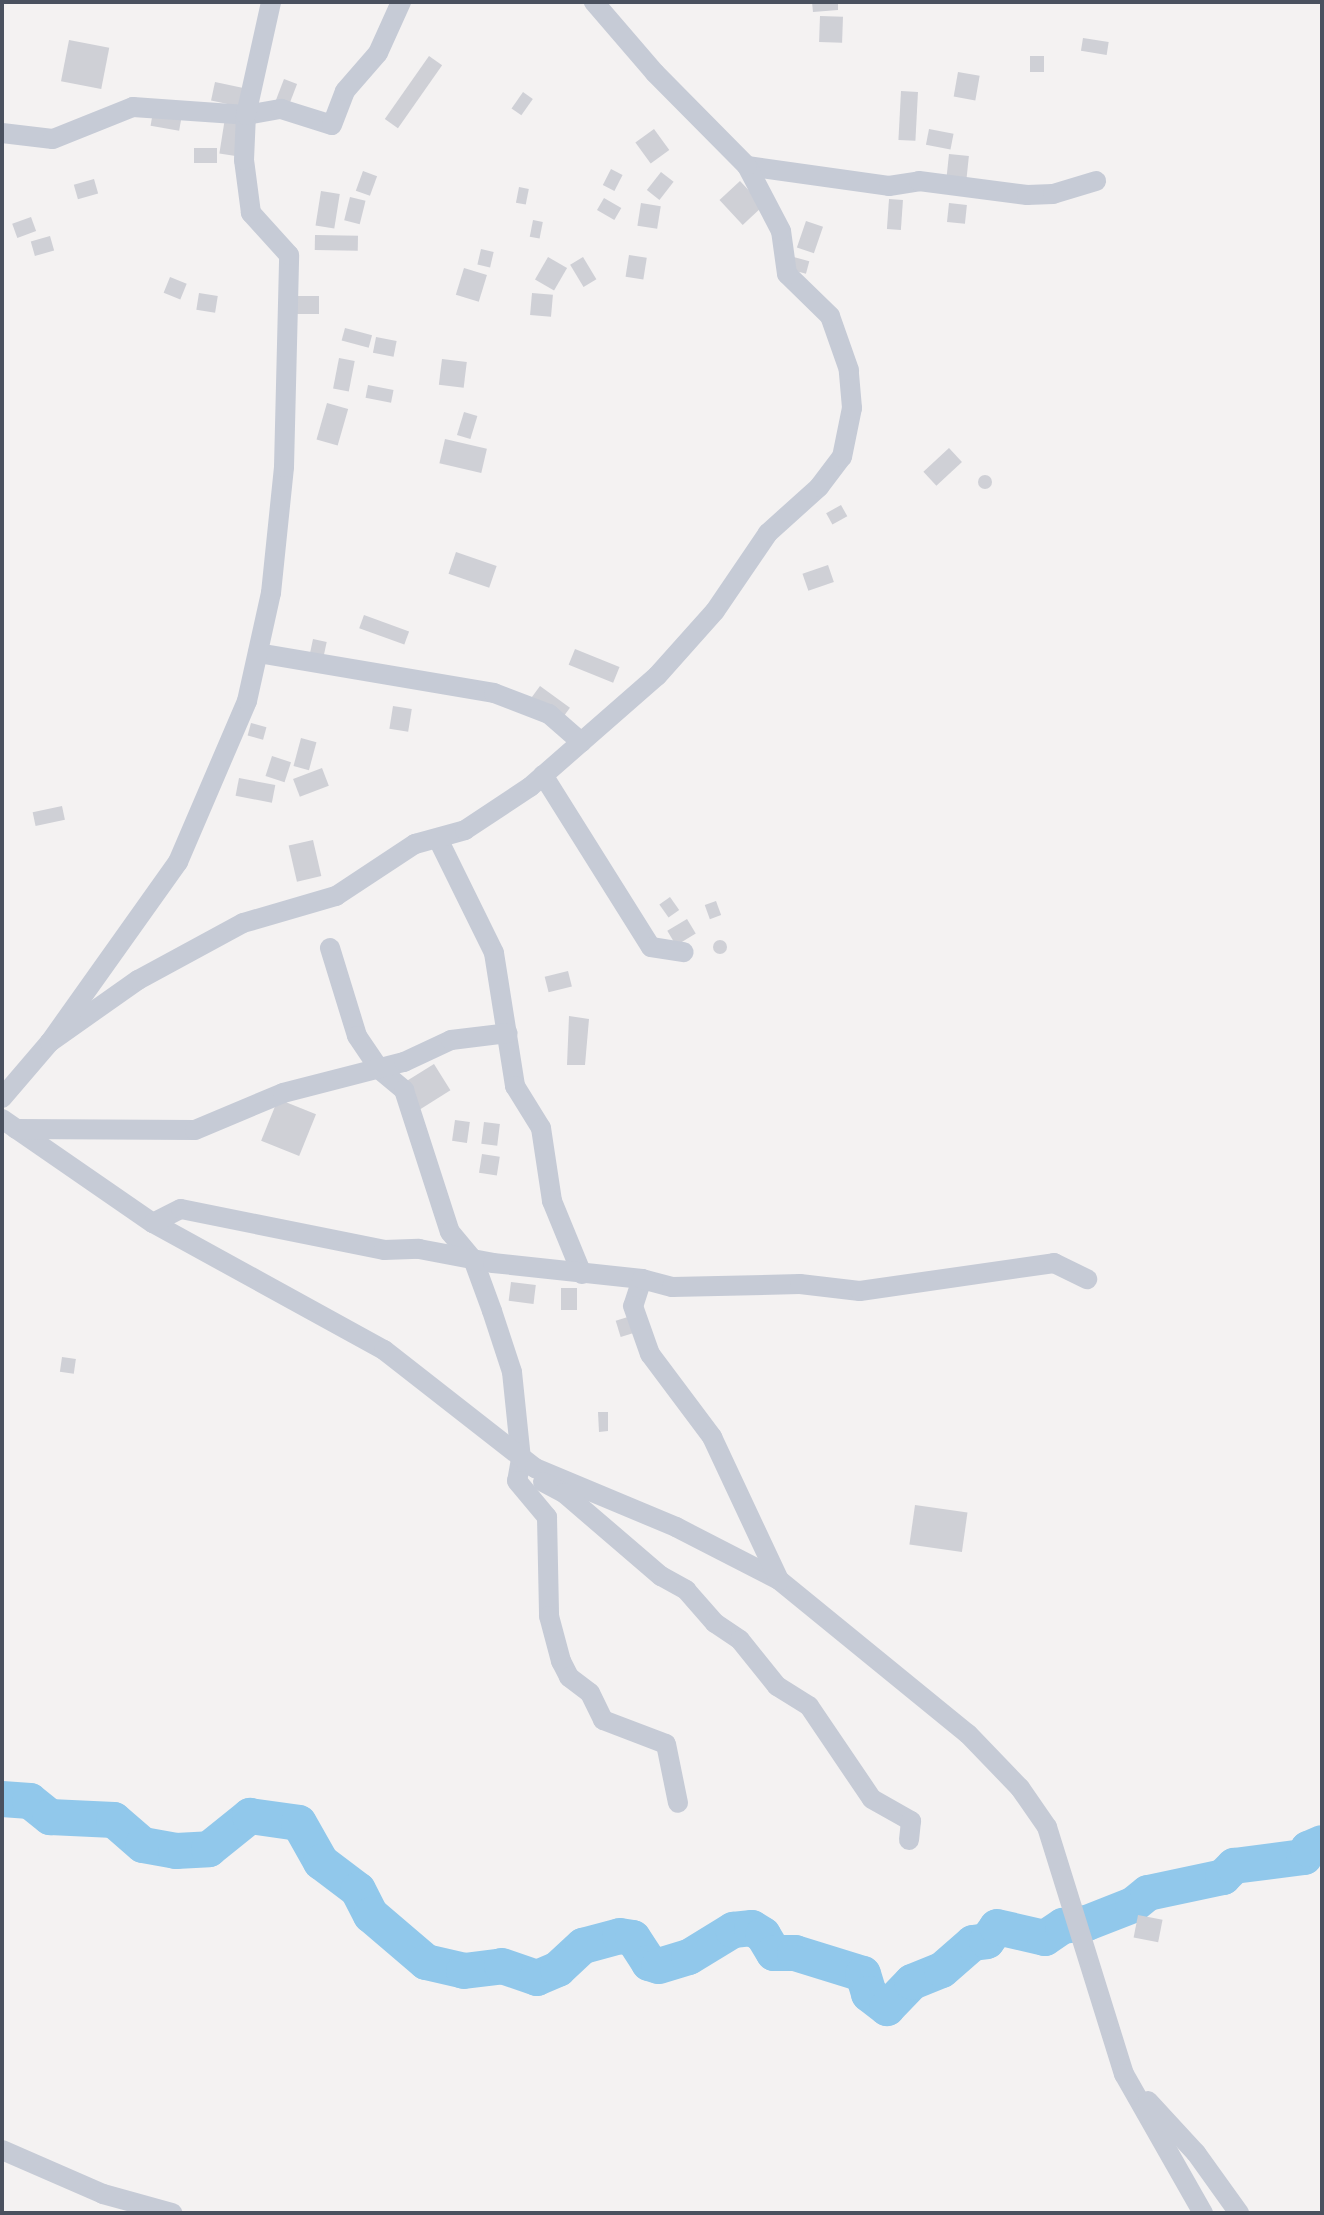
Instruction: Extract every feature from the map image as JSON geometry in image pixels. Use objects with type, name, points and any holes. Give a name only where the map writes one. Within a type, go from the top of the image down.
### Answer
[{"type":"street","points":[[2,1098],[50,1042],[178,862],[230,745],[258,653],[271,593],[284,467],[289,255],[251,213],[246,195],[246,115],[271,2]]},
{"type":"street","points":[[2,133],[53,139],[133,107],[246,115],[281,109],[332,125],[345,91],[378,53],[401,2]]},
{"type":"street","points":[[50,1042],[138,980],[243,923],[336,896],[415,844],[465,830],[543,775],[657,676],[691,639],[768,533],[830,474],[849,434],[852,408],[844,347],[827,312],[787,274],[781,231],[747,166],[655,73],[594,2]]},
{"type":"street","points":[[747,166],[874,184],[919,181],[1027,195],[1096,181]]},
{"type":"street","points":[[258,653],[494,693],[549,714],[581,742]]},
{"type":"street","points":[[543,775],[651,947],[684,952]]},
{"type":"street","points":[[438,839],[494,953],[515,1086],[541,1128],[552,1201],[582,1274]]},
{"type":"street","points":[[330,948],[357,1036],[379,1069],[404,1090],[450,1232],[473,1259],[512,1372],[521,1459],[517,1481],[547,1517],[549,1616],[561,1661],[569,1677],[590,1693],[603,1720],[666,1744],[678,1803]]},
{"type":"street","points":[[9,1124],[195,1130],[283,1093],[379,1069],[451,1040],[508,1033]]},
{"type":"street","points":[[9,1124],[153,1223],[384,1350],[521,1459],[538,1479],[564,1493],[661,1576],[686,1590],[715,1623],[740,1640],[777,1686],[809,1706],[872,1799],[911,1821],[909,1840]]},
{"type":"street","points":[[153,1223],[181,1209],[376,1248],[419,1249],[582,1274],[642,1279],[672,1287],[800,1284],[860,1291],[1054,1263],[1087,1279]]},
{"type":"street","points":[[642,1279],[633,1306],[650,1354],[712,1437],[779,1580]]},
{"type":"street","points":[[521,1459],[676,1527],[779,1580],[968,1734],[1020,1788],[1047,1827],[1124,2074],[1203,2213]]},
{"type":"street","points":[[1124,2074],[1196,2153],[1239,2213]]},
{"type":"street","points":[[2,2150],[103,2194],[172,2213]]},
{"type":"building","points":[[812,2],[838,2],[838,10],[813,12]]},
{"type":"building","points":[[820,16],[843,17],[842,43],[819,42]]},
{"type":"building","points":[[1083,38],[1109,42],[1107,55],[1081,51]]},
{"type":"building","points":[[69,40],[109,48],[101,89],[61,81]]},
{"type":"building","points":[[429,56],[442,65],[398,128],[385,119]]},
{"type":"building","points":[[1030,56],[1044,56],[1044,72],[1030,72]]},
{"type":"building","points":[[958,72],[980,76],[975,100],[954,97]]},
{"type":"building","points":[[284,79],[297,84],[288,106],[275,101]]},
{"type":"building","points":[[215,82],[243,88],[239,107],[211,101]]},
{"type":"building","points":[[901,91],[918,92],[915,141],[898,140]]},
{"type":"building","points":[[523,92],[533,99],[521,115],[512,108]]},
{"type":"building","points":[[153,112],[182,117],[179,131],[151,126]]},
{"type":"building","points":[[225,118],[243,121],[237,156],[219,154]]},
{"type":"building","points":[[654,129],[669,150],[651,164],[635,143]]},
{"type":"building","points":[[929,129],[954,134],[950,149],[926,145]]},
{"type":"building","points":[[194,148],[217,148],[217,163],[194,163]]},
{"type":"building","points":[[949,154],[969,156],[966,182],[946,180]]},
{"type":"building","points":[[611,169],[623,175],[614,191],[603,185]]},
{"type":"building","points":[[363,171],[377,176],[370,196],[356,191]]},
{"type":"building","points":[[661,172],[674,182],[659,200],[647,190]]},
{"type":"building","points":[[94,179],[98,193],[78,199],[74,185]]},
{"type":"building","points":[[740,181],[763,206],[743,225],[720,200]]},
{"type":"building","points":[[519,187],[529,189],[526,205],[516,203]]},
{"type":"building","points":[[321,191],[340,194],[334,229],[316,226]]},
{"type":"building","points":[[350,197],[366,201],[360,224],[344,220]]},
{"type":"building","points":[[604,198],[621,208],[614,220],[597,210]]},
{"type":"building","points":[[889,199],[903,200],[901,230],[887,229]]},
{"type":"building","points":[[641,203],[661,206],[657,229],[637,226]]},
{"type":"building","points":[[949,203],[967,205],[965,224],[947,222]]},
{"type":"building","points":[[31,217],[36,231],[17,238],[12,224]]},
{"type":"building","points":[[533,220],[543,222],[540,239],[530,237]]},
{"type":"building","points":[[806,221],[823,227],[814,253],[797,247]]},
{"type":"building","points":[[315,235],[358,236],[358,251],[315,250]]},
{"type":"building","points":[[50,236],[54,250],[35,256],[31,242]]},
{"type":"building","points":[[481,249],[494,252],[490,268],[477,265]]},
{"type":"building","points":[[629,255],[647,258],[643,280],[626,277]]},
{"type":"building","points":[[790,256],[809,261],[806,274],[787,269]]},
{"type":"building","points":[[548,257],[567,268],[554,291],[535,280]]},
{"type":"building","points":[[583,257],[596,279],[584,287],[570,265]]},
{"type":"building","points":[[464,268],[487,275],[479,302],[456,295]]},
{"type":"building","points":[[170,277],[187,284],[180,300],[164,293]]},
{"type":"building","points":[[199,293],[218,296],[215,313],[196,310]]},
{"type":"building","points":[[532,293],[553,295],[551,317],[530,315]]},
{"type":"building","points":[[293,296],[319,296],[319,314],[293,314]]},
{"type":"building","points":[[345,328],[372,335],[369,348],[342,341]]},
{"type":"building","points":[[376,337],[397,341],[394,357],[373,353]]},
{"type":"building","points":[[339,358],[355,361],[349,391],[333,388]]},
{"type":"building","points":[[442,359],[467,362],[464,388],[439,385]]},
{"type":"building","points":[[368,385],[394,390],[391,403],[366,398]]},
{"type":"building","points":[[327,403],[348,409],[338,446],[317,440]]},
{"type":"building","points":[[464,412],[477,416],[470,439],[457,435]]},
{"type":"building","points":[[445,439],[487,449],[481,473],[439,463]]},
{"type":"building","points":[[949,448],[962,462],[936,486],[923,472]]},
{"type":"building","points":[[985,475],[992,482],[985,489],[978,482]]},
{"type":"building","points":[[841,505],[847,516],[832,525],[826,513]]},
{"type":"building","points":[[456,552],[497,566],[489,588],[449,574]]},
{"type":"building","points":[[828,565],[834,582],[808,591],[802,574]]},
{"type":"building","points":[[364,615],[409,631],[404,645],[359,628]]},
{"type":"building","points":[[313,639],[327,642],[323,658],[310,655]]},
{"type":"building","points":[[575,649],[620,667],[613,683],[569,665]]},
{"type":"building","points":[[540,686],[570,708],[562,719],[532,697]]},
{"type":"building","points":[[393,706],[412,709],[408,732],[389,729]]},
{"type":"building","points":[[251,723],[266,727],[263,740],[248,736]]},
{"type":"building","points":[[301,738],[316,742],[309,770],[293,766]]},
{"type":"building","points":[[272,756],[291,762],[285,782],[266,776]]},
{"type":"building","points":[[322,768],[329,786],[300,797],[293,779]]},
{"type":"building","points":[[239,778],[275,785],[272,803],[236,796]]},
{"type":"building","points":[[62,806],[65,820],[36,826],[33,812]]},
{"type":"building","points":[[313,840],[321,876],[297,882],[289,846]]},
{"type":"building","points":[[670,897],[679,910],[669,918],[659,904]]},
{"type":"building","points":[[716,901],[721,915],[710,919],[705,905]]},
{"type":"building","points":[[687,919],[696,934],[676,945],[667,931]]},
{"type":"building","points":[[720,940],[727,947],[720,954],[713,947]]},
{"type":"building","points":[[568,971],[572,987],[549,992],[545,977]]},
{"type":"building","points":[[569,1016],[589,1019],[585,1065],[567,1065]]},
{"type":"building","points":[[434,1064],[450,1090],[419,1110],[403,1084]]},
{"type":"building","points":[[278,1099],[316,1114],[299,1156],[261,1141]]},
{"type":"building","points":[[455,1120],[470,1122],[467,1143],[452,1141]]},
{"type":"building","points":[[484,1122],[500,1124],[497,1146],[481,1144]]},
{"type":"building","points":[[482,1154],[500,1157],[497,1176],[479,1173]]},
{"type":"building","points":[[511,1282],[536,1285],[533,1304],[509,1301]]},
{"type":"building","points":[[561,1288],[577,1288],[577,1310],[561,1310]]},
{"type":"building","points":[[631,1316],[636,1332],[621,1337],[616,1321]]},
{"type":"building","points":[[62,1357],[76,1359],[74,1374],[60,1372]]},
{"type":"building","points":[[598,1412],[608,1412],[608,1431],[599,1432]]},
{"type":"building","points":[[915,1505],[967,1512],[962,1552],[909,1545]]},
{"type":"building","points":[[1138,1915],[1163,1920],[1158,1942],[1134,1938]]},
{"type":"waterway","points":[[2,1799],[30,1801],[50,1817],[114,1820],[143,1845],[176,1851],[209,1849],[250,1816],[299,1823],[321,1862],[358,1890],[371,1915],[426,1962],[464,1971],[502,1966],[537,1978],[558,1969],[583,1946],[620,1936],[633,1938],[649,1963],[659,1966],[689,1957],[733,1930],[752,1928],[763,1935],[774,1953],[795,1953],[863,1974],[869,1994],[887,2008],[912,1982],[942,1970],[973,1943],[987,1941],[997,1927],[1045,1938],[1063,1926],[1087,1923],[1133,1905],[1148,1893],[1223,1877],[1234,1866],[1304,1857],[1308,1849],[1322,1843]]}]
